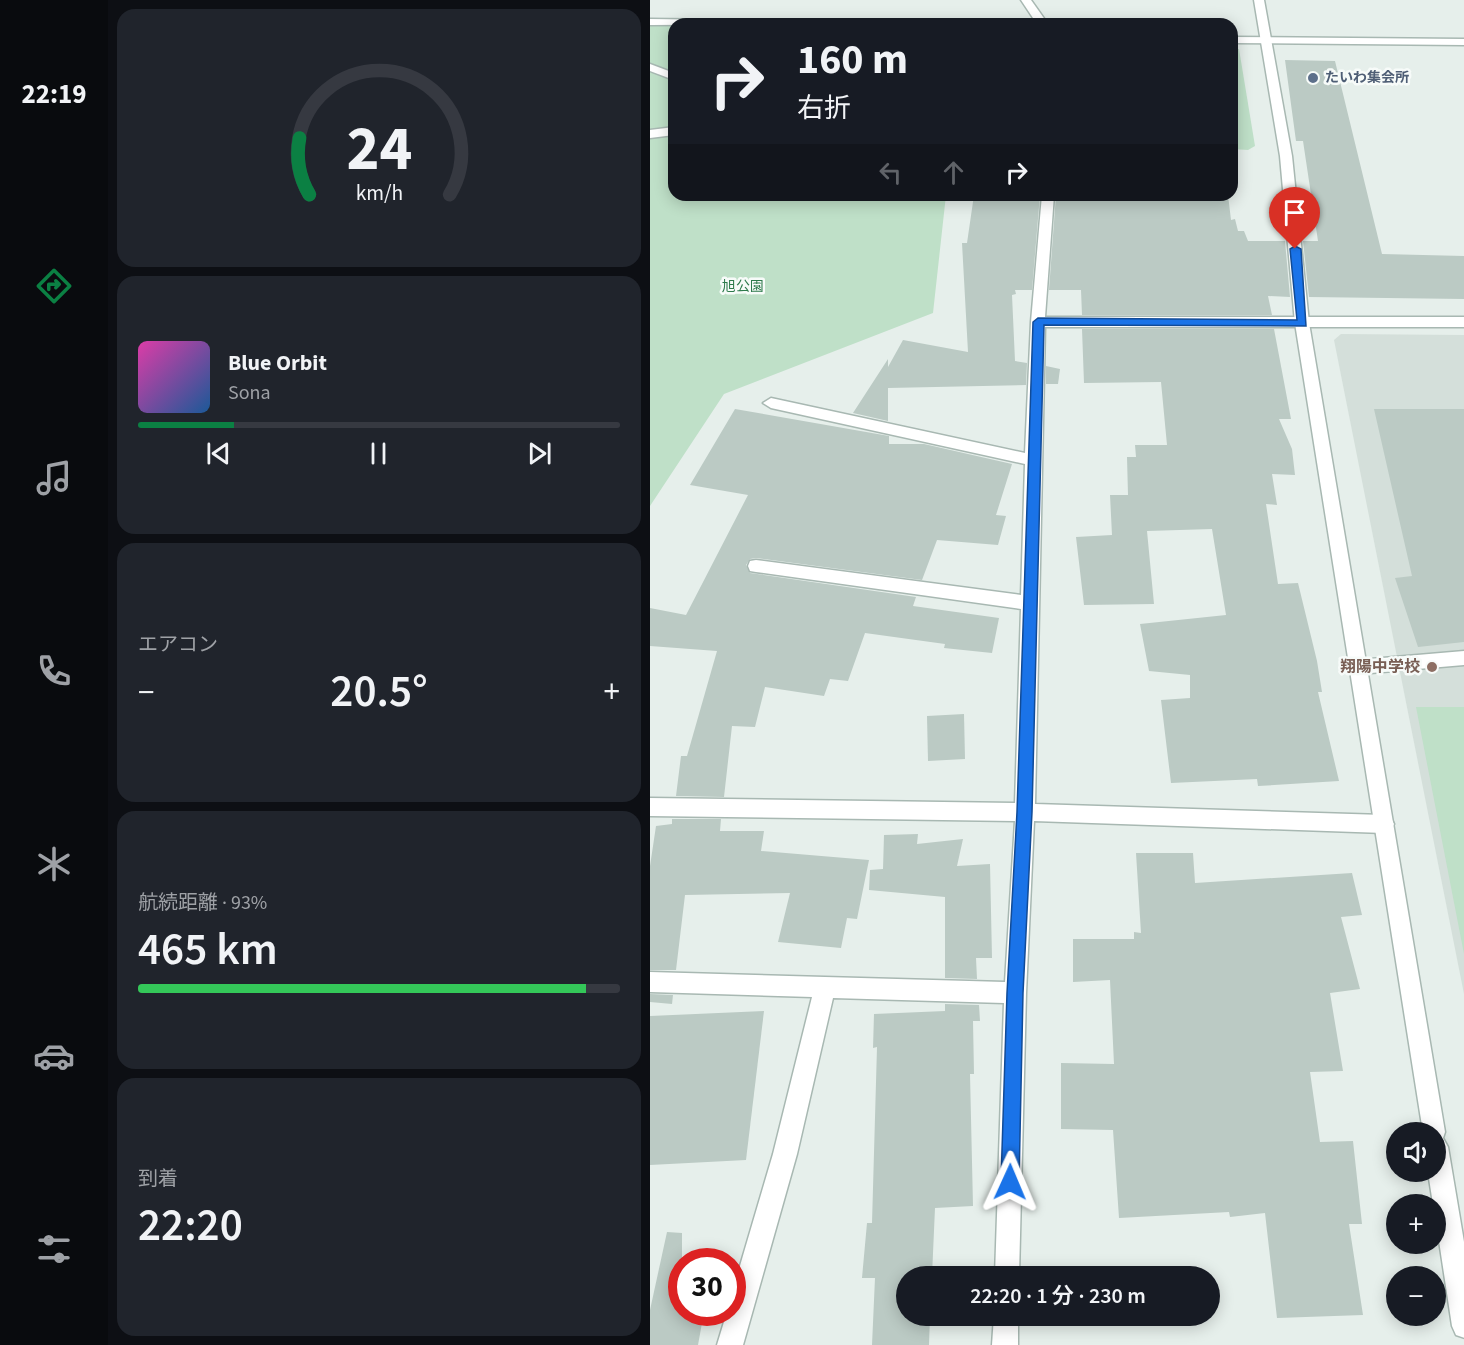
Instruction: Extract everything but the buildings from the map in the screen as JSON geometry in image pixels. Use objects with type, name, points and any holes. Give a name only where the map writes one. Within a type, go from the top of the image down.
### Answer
[{"type":"street","points":[[1026,0],[1039,18]]},
{"type":"street","points":[[1259,0],[1286,156],[1302,323],[1432,1122]]},
{"type":"street","points":[[650,22],[668,22]]},
{"type":"street","points":[[1238,40],[1464,42]]},
{"type":"street","points":[[650,67],[668,74]]},
{"type":"street","points":[[650,134],[668,131]]},
{"type":"street","points":[[1007,1266],[1015,993],[1025,812],[1032,460],[1038,322],[1048,201]]},
{"type":"street","points":[[1038,322],[1302,323],[1335,320],[1464,322]]},
{"type":"street","points":[[771,404],[1032,460]]},
{"type":"street","points":[[756,566],[1030,603]]},
{"type":"street","points":[[1359,667],[1464,658]]},
{"type":"street","points":[[650,807],[1025,812],[1384,824]]},
{"type":"street","points":[[650,982],[1015,993]]},
{"type":"street","points":[[730,1345],[785,1154],[825,988]]},
{"type":"street","points":[[1441,1182],[1464,1326]]},
{"type":"street","points":[[1005,1345],[1006,1326]]},
{"type":"shaded area","name":"翔陽中学校","points":[[1341,334],[1464,335],[1464,994],[1334,340]]},
{"type":"green space","name":"旭公園","points":[[650,26],[668,26],[668,201],[945,201],[933,313],[724,394],[650,506]]},
{"type":"green space","points":[[1238,49],[1255,146],[1248,150],[1238,149]]},
{"type":"green space","points":[[1416,707],[1464,707],[1464,954]]},
{"type":"place","name":"たいわ集会所","points":[[1313,78]]},
{"type":"place","name":"翔陽中学校","points":[[1432,667]]},
{"type":"route","points":[[1010,1182],[1015,993],[1025,812],[1032,460],[1038,322],[1302,323],[1295,249]]}]
